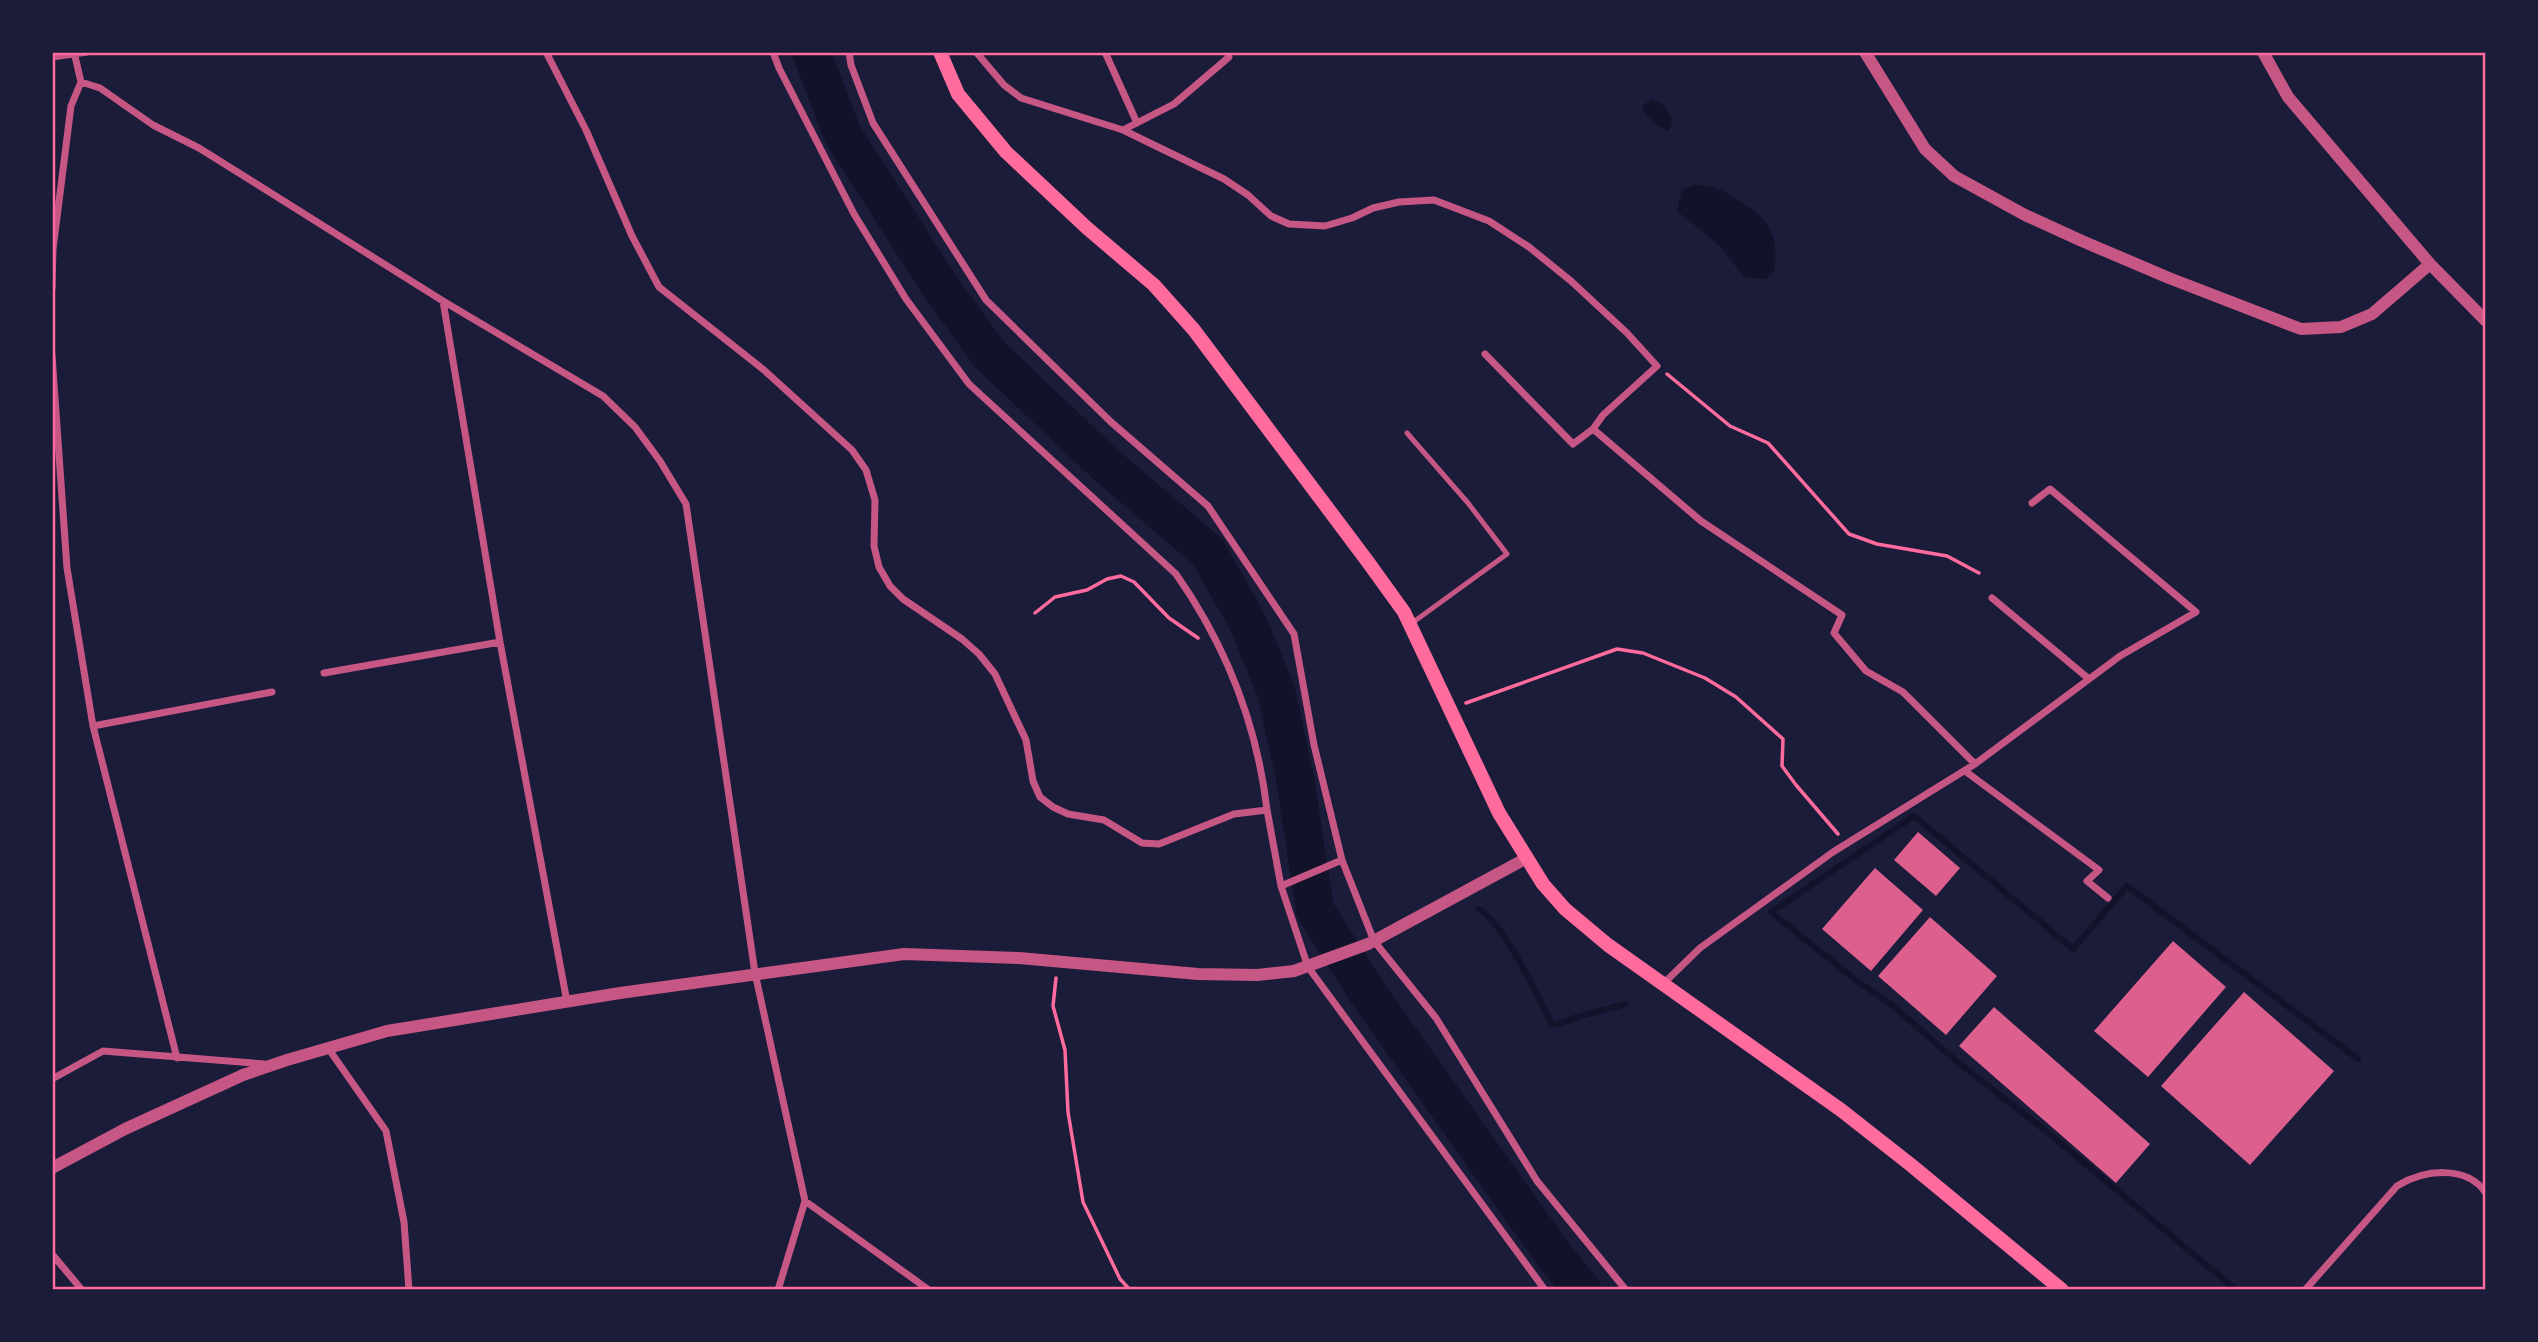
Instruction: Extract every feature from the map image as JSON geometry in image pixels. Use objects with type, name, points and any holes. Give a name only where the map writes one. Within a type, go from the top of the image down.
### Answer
[{"type":"main road","points":[[940,52],[958,94],[1006,152],[1087,228],[1154,285],[1194,330],[1335,517],[1409,624],[1499,813],[1525,859],[1543,884],[1581,925],[1841,1110],[1912,1165],[2062,1290]]},
{"type":"street","points":[[52,57],[87,52]]},
{"type":"street","points":[[546,52],[586,130],[632,236],[659,287],[764,370],[852,450],[866,470],[876,500],[874,546],[879,567],[890,586],[903,598],[962,639],[995,674],[1026,740],[1033,781],[1040,797],[1068,814],[1104,820],[1142,843],[1159,844],[1234,814],[1267,810]]},
{"type":"street","points":[[774,52],[779,68],[854,214],[906,299],[969,384],[1176,574],[1202,610],[1235,682],[1254,739],[1281,886],[1314,965],[1545,1290]]},
{"type":"street","points":[[849,52],[850,65],[873,123],[986,300],[1111,422],[1208,506],[1294,634],[1314,745],[1342,860],[1371,942],[1436,1018],[1537,1181],[1626,1290]]},
{"type":"street","points":[[976,52],[1004,85],[1021,98],[1123,130],[1224,179],[1248,195],[1271,216],[1289,224],[1325,226],[1373,208],[1399,202],[1434,200],[1489,221],[1529,247],[1571,281],[1627,333],[1657,366],[1603,415],[1593,429],[1573,444],[1485,354]]},
{"type":"street","points":[[1105,52],[1137,123]]},
{"type":"street","points":[[1123,130],[1174,104],[1229,57],[1227,52]]},
{"type":"street","points":[[1865,52],[1926,149],[1954,176],[2025,215],[2082,241],[2301,330],[2341,327],[2372,314],[2430,264]]},
{"type":"street","points":[[2263,52],[2288,97],[2430,264],[2486,321]]},
{"type":"street","points":[[52,288],[53,249],[71,106],[81,82],[74,54]]},
{"type":"street","points":[[81,82],[100,88],[153,125],[199,148],[443,301],[603,396],[635,427],[686,504],[755,973],[805,1200],[778,1290]]},
{"type":"street","points":[[443,301],[500,642],[568,1002]]},
{"type":"street","points":[[52,355],[67,568],[93,726],[177,1058]]},
{"type":"street","points":[[1593,429],[1702,521],[1842,615],[1834,633],[1866,671],[1903,692],[1975,764]]},
{"type":"street","points":[[1664,983],[1700,948],[1846,844],[1965,771],[2120,656],[2196,612],[2050,489],[2032,503]]},
{"type":"street","points":[[1992,598],[2089,680]]},
{"type":"street","points":[[324,673],[500,642]]},
{"type":"street","points":[[93,726],[272,692]]},
{"type":"street","points":[[1965,771],[2099,870],[2087,881],[2108,898]]},
{"type":"street","points":[[52,1168],[184,1100],[272,1065],[387,1031],[755,973],[904,954],[954,954],[1057,961],[1198,974],[1257,975],[1294,971],[1371,942],[1525,859]]},
{"type":"street","points":[[1281,886],[1342,860]]},
{"type":"street","points":[[328,1048],[386,1131],[404,1222],[409,1290]]},
{"type":"street","points":[[52,1079],[103,1051],[272,1065]]},
{"type":"street","points":[[2305,1290],[2397,1186],[2414,1175],[2449,1172],[2477,1181],[2486,1193]]},
{"type":"street","points":[[805,1200],[929,1290]]},
{"type":"street","points":[[52,1254],[82,1290]]},
{"type":"lane","points":[[1407,433],[1468,503],[1507,554],[1409,624]]},
{"type":"path","points":[[1657,366],[1730,426],[1768,443],[1849,534],[1877,544],[1947,556],[1979,573]]},
{"type":"path","points":[[1035,613],[1055,597],[1087,590],[1107,579],[1121,576],[1134,582],[1169,618],[1207,645]]},
{"type":"path","points":[[1451,709],[1616,649],[1643,653],[1704,678],[1736,697],[1783,739],[1782,766],[1846,844]]},
{"type":"path","points":[[1057,961],[1053,1006],[1065,1050],[1068,1112],[1083,1202],[1120,1279],[1130,1290]]},
{"type":"shaded area","points":[[1652,99],[1664,106],[1668,112],[1672,125],[1668,131],[1652,121],[1642,106]]},
{"type":"shaded area","points":[[1694,185],[1725,192],[1765,221],[1772,233],[1775,247],[1773,273],[1765,279],[1744,277],[1719,245],[1677,211],[1682,190]]},
{"type":"building","points":[[1918,832],[1960,868],[1936,896],[1894,860]]},
{"type":"building","points":[[1875,868],[1923,910],[1871,971],[1822,929]]},
{"type":"building","points":[[1930,917],[1997,976],[1946,1035],[1878,976]]},
{"type":"building","points":[[2173,941],[2226,987],[2148,1077],[2094,1031]]},
{"type":"building","points":[[2244,992],[2334,1071],[2250,1165],[2161,1086]]},
{"type":"building","points":[[1994,1007],[2150,1144],[2116,1183],[1959,1046]]},
{"type":"waterway","points":[[811,52],[843,135],[942,289],[990,355],[1105,464],[1208,552],[1248,623],[1276,691],[1295,778],[1315,910],[1369,995],[1553,1254],[1582,1290]]},
{"type":"waterway","points":[[2236,1290],[2046,1131],[1955,1060],[1891,1004],[1857,981],[1771,912],[1914,816],[2073,949],[2127,886],[2358,1059]]},
{"type":"waterway","points":[[1479,909],[1489,917],[1510,945],[1552,1024],[1626,1004]]}]
